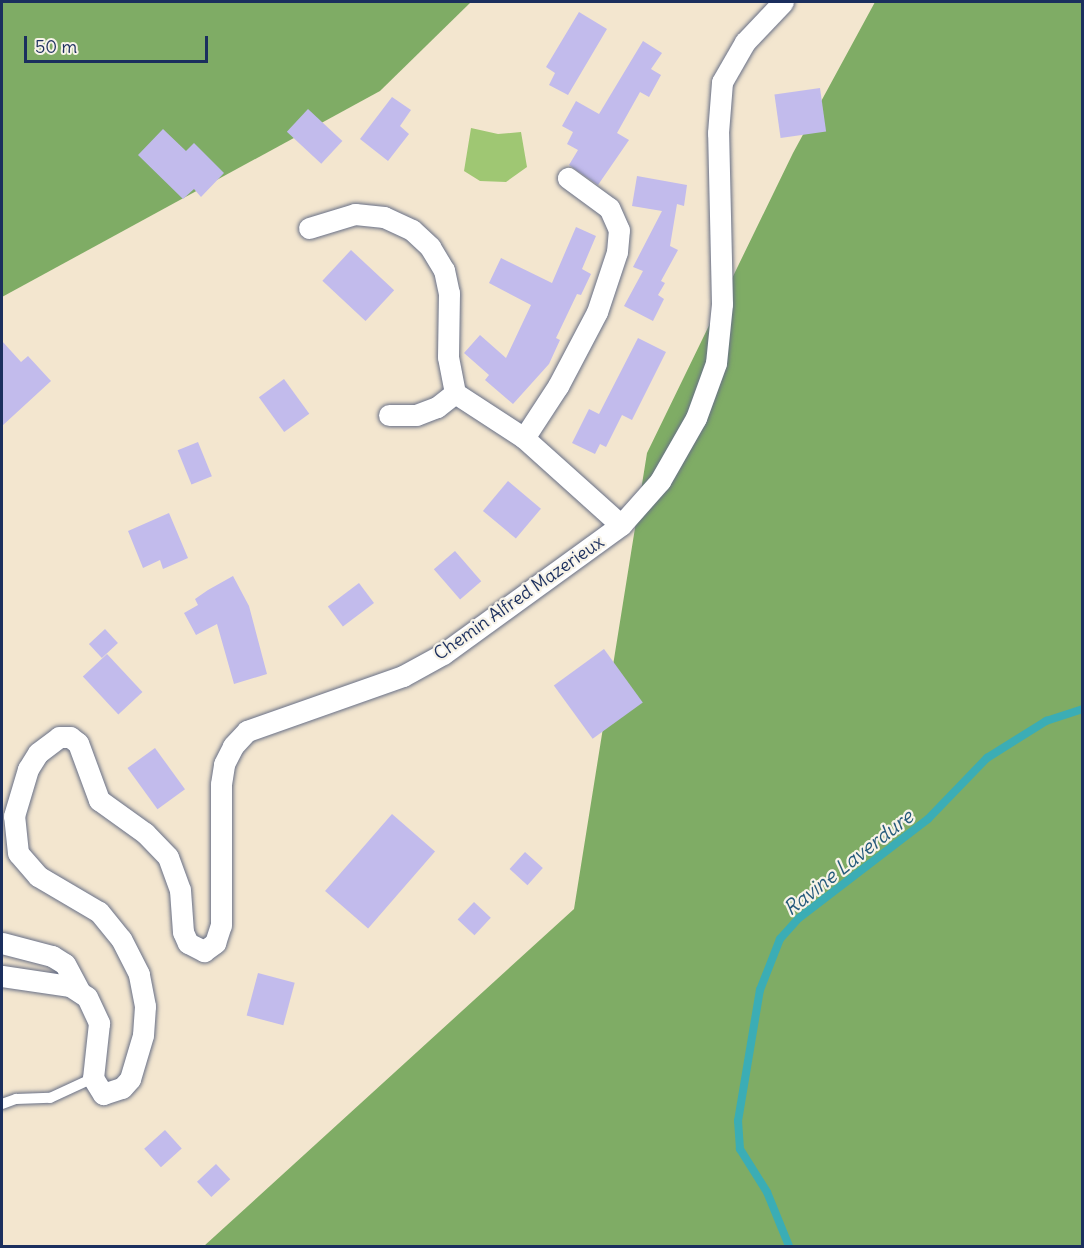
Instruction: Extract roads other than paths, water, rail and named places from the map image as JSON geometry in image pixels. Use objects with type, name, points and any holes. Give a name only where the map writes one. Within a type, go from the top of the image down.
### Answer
[{"type":"street","name":"Chemin Alfred Mazerieux","points":[[93,1078],[100,1092],[107,1095],[122,1088],[130,1079],[143,1035],[143,992],[131,957],[99,912],[38,876],[18,853],[14,816],[28,769],[43,747],[59,737],[74,738],[83,753],[99,800],[145,833],[168,857],[180,890],[183,932],[188,943],[204,951],[215,943],[221,926],[221,784],[224,764],[233,746],[247,731],[403,676],[443,654],[621,525],[665,472],[696,418],[716,363],[722,304],[718,133],[722,82],[745,42],[783,2]]},
{"type":"street","points":[[524,438],[558,386],[597,312],[617,252],[619,230],[609,208],[568,178]]},
{"type":"street","points":[[309,228],[356,214],[384,217],[412,230],[430,246],[444,270],[449,292],[448,357],[455,393],[437,407],[416,415],[389,415]]},
{"type":"street","name":"Chemin Alfred Mazerieux","points":[[455,393],[524,438],[621,525]]},
{"type":"street","points":[[2,942],[52,956],[65,964],[79,990],[93,1005],[99,1023],[93,1078]]},
{"type":"street","points":[[2,976],[35,979],[79,990]]},
{"type":"lane","points":[[2,1104],[16,1099],[50,1098],[93,1078]]},
{"type":"waterway","name":"Ravine Laverdure","points":[[789,1246],[767,1192],[740,1149],[738,1121],[760,990],[780,939],[799,918],[928,819],[987,758],[1046,721],[1082,709]]}]
